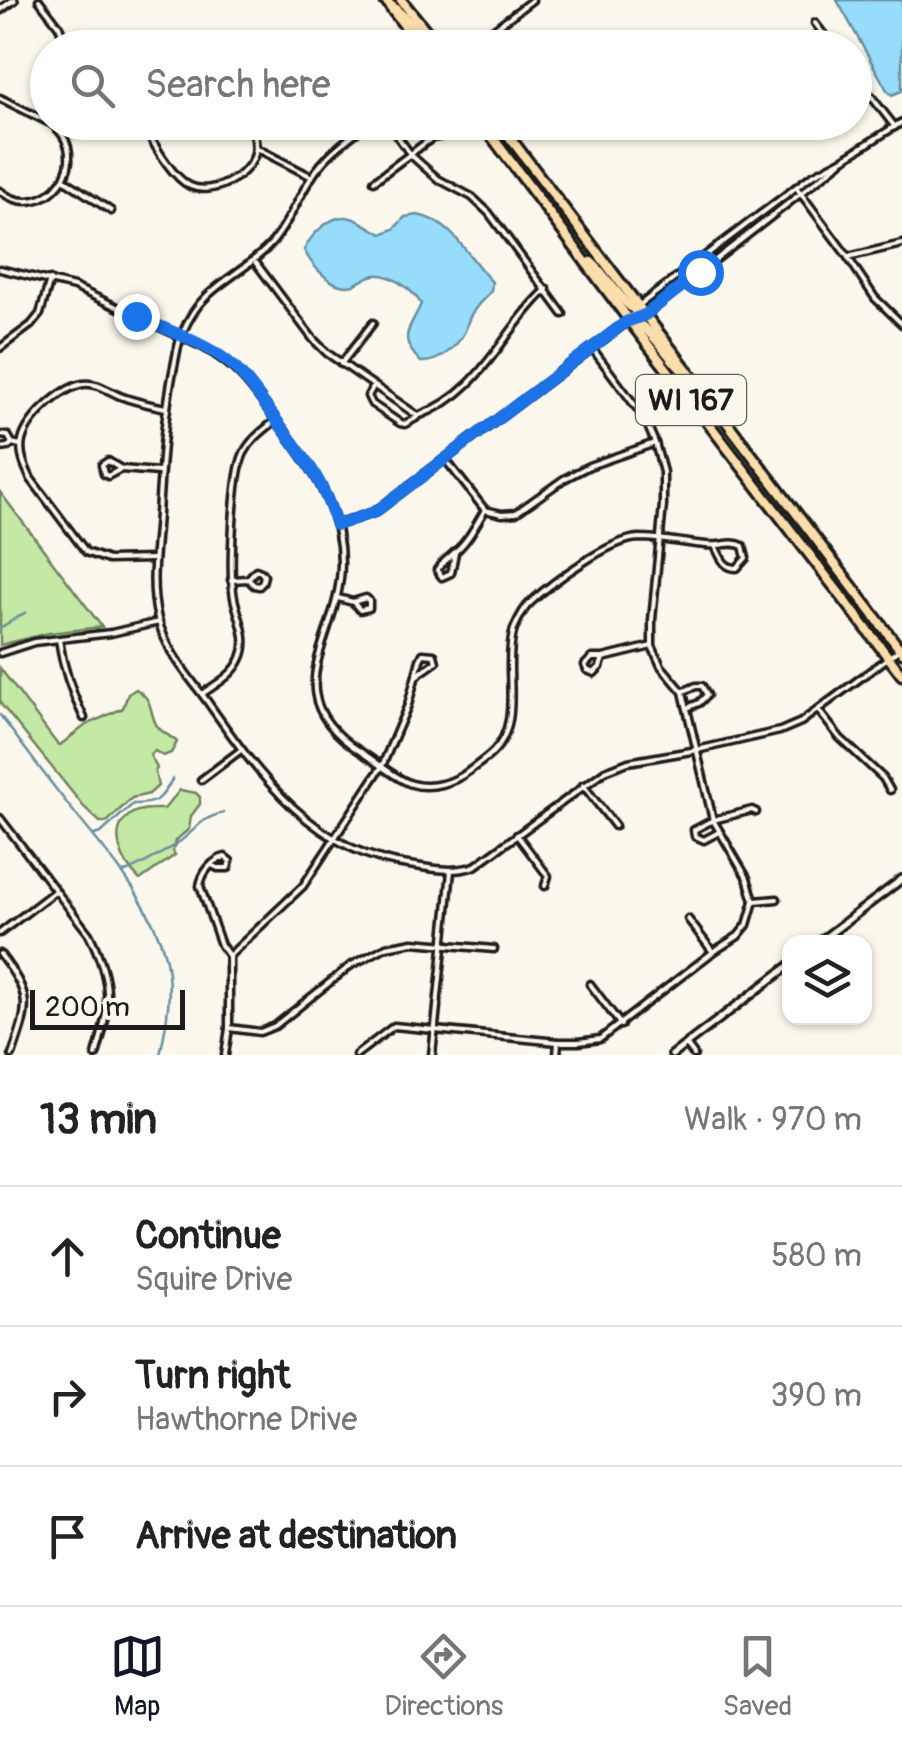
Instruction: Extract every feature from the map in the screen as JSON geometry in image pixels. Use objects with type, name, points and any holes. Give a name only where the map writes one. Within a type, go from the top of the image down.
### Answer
[{"type":"main road","points":[[402,0],[426,30]]},
{"type":"main road","points":[[385,1],[408,30]]},
{"type":"main road","points":[[385,1],[417,30]]},
{"type":"main road","name":"WI 167","points":[[495,140],[902,676]]},
{"type":"main road","points":[[498,144],[503,140]]},
{"type":"main road","name":"WI 167","points":[[511,140],[901,651]]},
{"type":"main road","points":[[580,253],[640,311]]},
{"type":"main road","points":[[629,320],[644,326],[697,384]]},
{"type":"street","points":[[0,10],[14,0]]},
{"type":"street","points":[[40,0],[60,30]]},
{"type":"street","points":[[493,30],[532,0]]},
{"type":"street","points":[[815,22],[821,30]]},
{"type":"street","points":[[872,97],[895,127]]},
{"type":"street","points":[[0,98],[30,113]]},
{"type":"street","points":[[336,525],[375,512],[820,169],[902,122]]},
{"type":"street","points":[[0,191],[13,200],[26,201],[49,194],[67,174],[70,159],[65,140]]},
{"type":"street","points":[[153,140],[179,178],[192,187],[204,189],[222,186],[247,168],[254,157],[254,140]]},
{"type":"street","points":[[349,140],[324,161],[286,226],[254,262],[205,298],[180,337],[166,408],[154,559],[159,622],[174,656],[241,750],[281,797],[333,839],[356,852],[378,860],[464,870],[604,770],[780,731],[801,722],[901,651]]},
{"type":"street","points":[[400,140],[410,155],[438,179],[472,198],[489,213],[563,314]]},
{"type":"street","points":[[374,181],[429,140]]},
{"type":"street","points":[[256,148],[312,178]]},
{"type":"street","points":[[629,320],[846,157]]},
{"type":"street","points":[[64,179],[111,211]]},
{"type":"street","points":[[796,187],[875,298],[901,322]]},
{"type":"street","points":[[848,257],[902,244]]},
{"type":"street","points":[[254,262],[313,339],[340,364],[418,416]]},
{"type":"street","points":[[0,270],[74,287],[224,358],[242,374],[315,472],[336,525],[342,561],[338,598],[318,659],[314,680],[316,702],[327,724],[350,745],[412,784],[438,786],[463,776],[496,750],[509,728],[513,631],[527,605],[597,552],[618,542],[637,538],[716,546],[737,542],[743,546],[746,558],[737,568],[730,568],[716,546]]},
{"type":"street","points":[[0,348],[40,314],[50,280]]},
{"type":"street","points":[[372,387],[368,396],[372,404],[400,423],[444,404],[474,381],[547,289]]},
{"type":"street","points":[[340,364],[374,323]]},
{"type":"street","points":[[356,1055],[394,1026],[558,1042],[600,1039],[738,936],[747,925],[754,901],[747,878],[713,820],[682,692],[661,666],[652,646],[664,472],[645,418],[592,348]]},
{"type":"street","points":[[154,559],[108,560],[86,552],[31,479],[20,446],[25,432],[46,406],[64,392],[84,384],[166,408]]},
{"type":"street","points":[[202,694],[230,675],[241,658],[246,639],[231,580],[237,476],[243,454],[254,438],[276,420]]},
{"type":"street","points":[[0,435],[20,446]]},
{"type":"street","points":[[0,448],[8,448],[12,443]]},
{"type":"street","points":[[446,459],[485,510],[516,513],[589,466],[655,443]]},
{"type":"street","points":[[121,469],[160,472]]},
{"type":"street","points":[[455,553],[451,573],[442,577],[437,570],[439,565],[455,553],[485,510]]},
{"type":"street","points":[[231,580],[248,579]]},
{"type":"street","points":[[338,598],[353,602]]},
{"type":"street","points":[[0,653],[34,642],[159,622]]},
{"type":"street","points":[[59,640],[62,664],[84,718]]},
{"type":"street","points":[[603,658],[652,646]]},
{"type":"street","points":[[228,956],[302,886],[382,766],[408,705],[416,676],[423,654],[434,655],[436,662],[416,676]]},
{"type":"street","points":[[682,692],[702,686],[708,694],[687,708]]},
{"type":"street","points":[[818,710],[890,790]]},
{"type":"street","points":[[201,780],[241,750]]},
{"type":"street","points":[[583,785],[615,826]]},
{"type":"street","points":[[719,832],[704,840],[694,836],[694,830],[713,820],[756,812]]},
{"type":"street","points":[[0,818],[88,934],[104,971],[107,1018],[96,1055]]},
{"type":"street","points":[[517,835],[548,876],[545,886]]},
{"type":"street","points":[[212,865],[201,878],[200,886],[228,956],[229,1028],[225,1055]]},
{"type":"street","points":[[432,1055],[451,870]]},
{"type":"street","points":[[828,935],[902,879]]},
{"type":"street","points":[[0,933],[56,891]]},
{"type":"street","points":[[754,901],[776,899]]},
{"type":"street","points":[[688,920],[713,952]]},
{"type":"street","points":[[229,1028],[260,1032],[275,1026],[350,966],[386,947],[413,942],[494,949]]},
{"type":"street","points":[[0,954],[16,975],[26,999],[25,1017],[12,1055]]},
{"type":"street","points":[[672,1055],[782,971]]},
{"type":"street","points":[[590,984],[620,1025]]},
{"type":"street","points":[[557,1055],[558,1042]]},
{"type":"street","points":[[686,1044],[694,1055]]},
{"type":"green space","points":[[0,492],[102,627],[49,633],[0,645]]},
{"type":"green space","points":[[0,668],[60,745],[86,725],[123,708],[128,694],[136,689],[142,693],[157,726],[177,742],[171,753],[163,756],[155,751],[150,755],[157,768],[158,786],[149,794],[132,798],[107,822],[100,822],[0,703]]},
{"type":"green space","points":[[180,790],[200,797],[189,829],[175,841],[175,855],[140,880],[123,857],[119,829],[135,812],[164,809]]},
{"type":"water","points":[[837,0],[902,0],[902,91],[892,95],[872,63],[872,30],[854,30]]},
{"type":"water","points":[[418,215],[451,233],[492,282],[491,291],[471,314],[457,343],[428,362],[421,362],[413,354],[407,340],[421,304],[413,294],[381,275],[353,285],[338,284],[318,270],[304,250],[317,232],[337,218],[355,219],[382,234],[394,229],[405,217]]},
{"type":"waterway","points":[[0,628],[26,612]]},
{"type":"waterway","points":[[0,715],[125,877],[149,915],[165,956],[169,980],[160,1055]]},
{"type":"waterway","points":[[94,835],[133,804],[158,799],[173,778]]},
{"type":"waterway","points":[[123,873],[223,813]]},
{"type":"route","points":[[136,316],[203,346],[242,374],[315,472],[336,525],[375,512],[626,322],[645,315],[700,272]]}]
